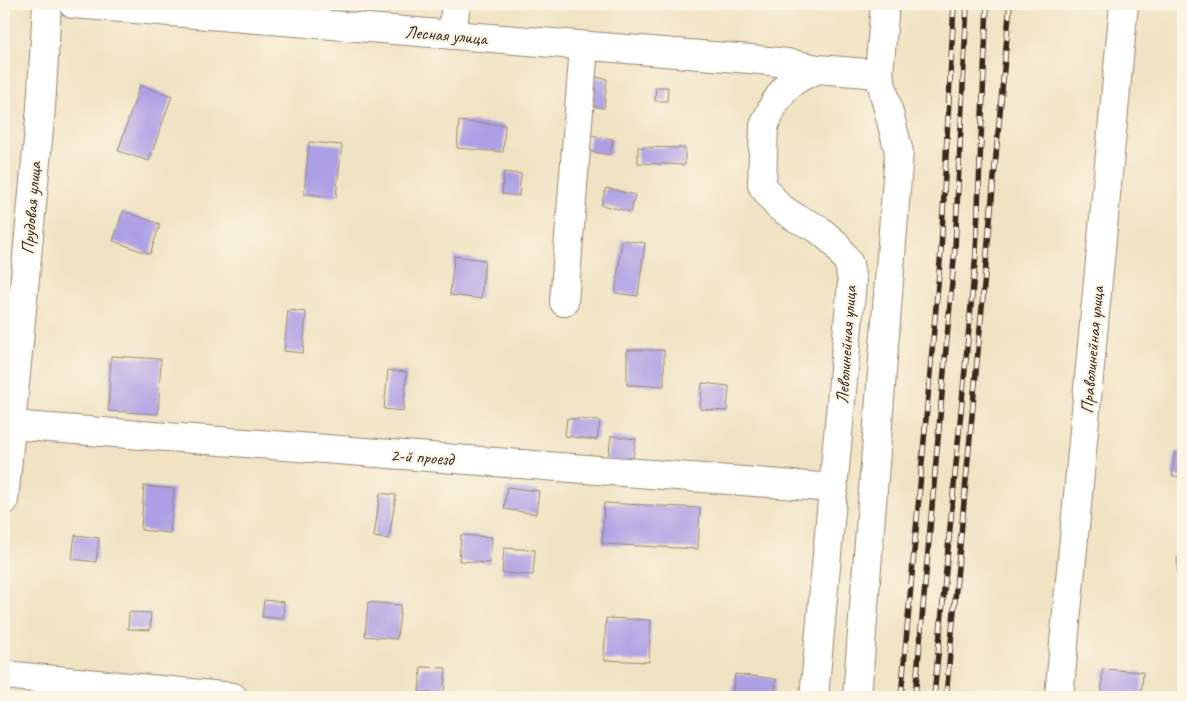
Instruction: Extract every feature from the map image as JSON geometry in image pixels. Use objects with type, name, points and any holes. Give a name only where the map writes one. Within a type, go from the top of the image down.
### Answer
[{"type":"street","name":"Прудовая улица","points":[[4,501],[40,108],[47,4]]},
{"type":"street","name":"Лесная улица","points":[[73,4],[759,60],[818,69]]},
{"type":"street","points":[[452,35],[456,4]]},
{"type":"street","points":[[858,697],[899,152],[879,74],[884,4]]},
{"type":"street","name":"Праволинейная улица","points":[[1059,697],[1124,4]]},
{"type":"street","points":[[564,302],[584,46]]},
{"type":"street","points":[[818,69],[879,74]]},
{"type":"street","name":"Леволинейная улица","points":[[814,697],[852,282],[849,264],[836,244],[817,228],[796,218],[778,206],[762,185],[764,126],[774,104],[786,87],[800,77],[818,69]]},
{"type":"street","name":"2-й проезд","points":[[11,425],[834,488]]},
{"type":"street","points":[[4,675],[233,697]]},
{"type":"building","points":[[770,4],[808,4],[808,9],[769,6]]},
{"type":"building","points":[[594,77],[607,79],[604,108],[590,106]]},
{"type":"building","points":[[140,85],[172,96],[149,161],[118,151]]},
{"type":"building","points":[[656,87],[668,87],[667,101],[655,101]]},
{"type":"building","points":[[459,121],[505,125],[503,152],[457,148]]},
{"type":"building","points":[[591,135],[613,139],[610,155],[588,151]]},
{"type":"building","points":[[309,142],[342,145],[336,197],[304,194]]},
{"type":"building","points":[[638,147],[685,148],[685,165],[638,163]]},
{"type":"building","points":[[504,172],[521,174],[519,196],[502,194]]},
{"type":"building","points":[[606,188],[635,195],[631,212],[601,205]]},
{"type":"building","points":[[123,211],[160,224],[150,254],[113,241]]},
{"type":"building","points":[[622,240],[645,243],[638,296],[615,293]]},
{"type":"building","points":[[454,256],[485,260],[481,299],[450,295]]},
{"type":"building","points":[[288,310],[306,312],[303,353],[284,351]]},
{"type":"building","points":[[627,350],[664,350],[664,386],[627,385]]},
{"type":"building","points":[[111,356],[161,359],[158,414],[108,411]]},
{"type":"building","points":[[388,370],[407,372],[403,411],[384,409]]},
{"type":"building","points":[[702,383],[729,386],[727,411],[700,409]]},
{"type":"building","points":[[567,418],[600,421],[597,440],[565,436]]},
{"type":"building","points":[[611,436],[636,439],[632,463],[608,460]]},
{"type":"building","points":[[1175,452],[1183,453],[1183,477],[1172,476]]},
{"type":"building","points":[[144,486],[174,489],[170,533],[141,530]]},
{"type":"building","points":[[507,487],[539,491],[536,514],[504,509]]},
{"type":"building","points":[[380,493],[396,495],[389,539],[374,537]]},
{"type":"building","points":[[604,503],[700,508],[698,549],[602,544]]},
{"type":"building","points":[[75,535],[99,538],[96,562],[72,559]]},
{"type":"building","points":[[461,535],[492,537],[490,563],[459,561]]},
{"type":"building","points":[[504,548],[535,550],[533,575],[502,573]]},
{"type":"building","points":[[1183,557],[1183,581],[1178,581],[1177,558]]},
{"type":"building","points":[[264,600],[284,602],[283,619],[262,617]]},
{"type":"building","points":[[368,602],[401,605],[397,639],[365,636]]},
{"type":"building","points":[[129,612],[151,613],[150,630],[128,629]]},
{"type":"building","points":[[606,618],[651,620],[649,662],[604,660]]},
{"type":"building","points":[[421,667],[446,668],[444,694],[419,692]]},
{"type":"building","points":[[1103,669],[1143,672],[1141,697],[1101,696]]},
{"type":"building","points":[[735,674],[776,679],[774,697],[732,697]]},
{"type":"railway","points":[[901,697],[941,251],[954,4]]},
{"type":"railway","points":[[915,697],[955,248],[967,4]]},
{"type":"railway","points":[[934,697],[976,253],[987,4]]},
{"type":"railway","points":[[946,697],[1010,4]]}]
